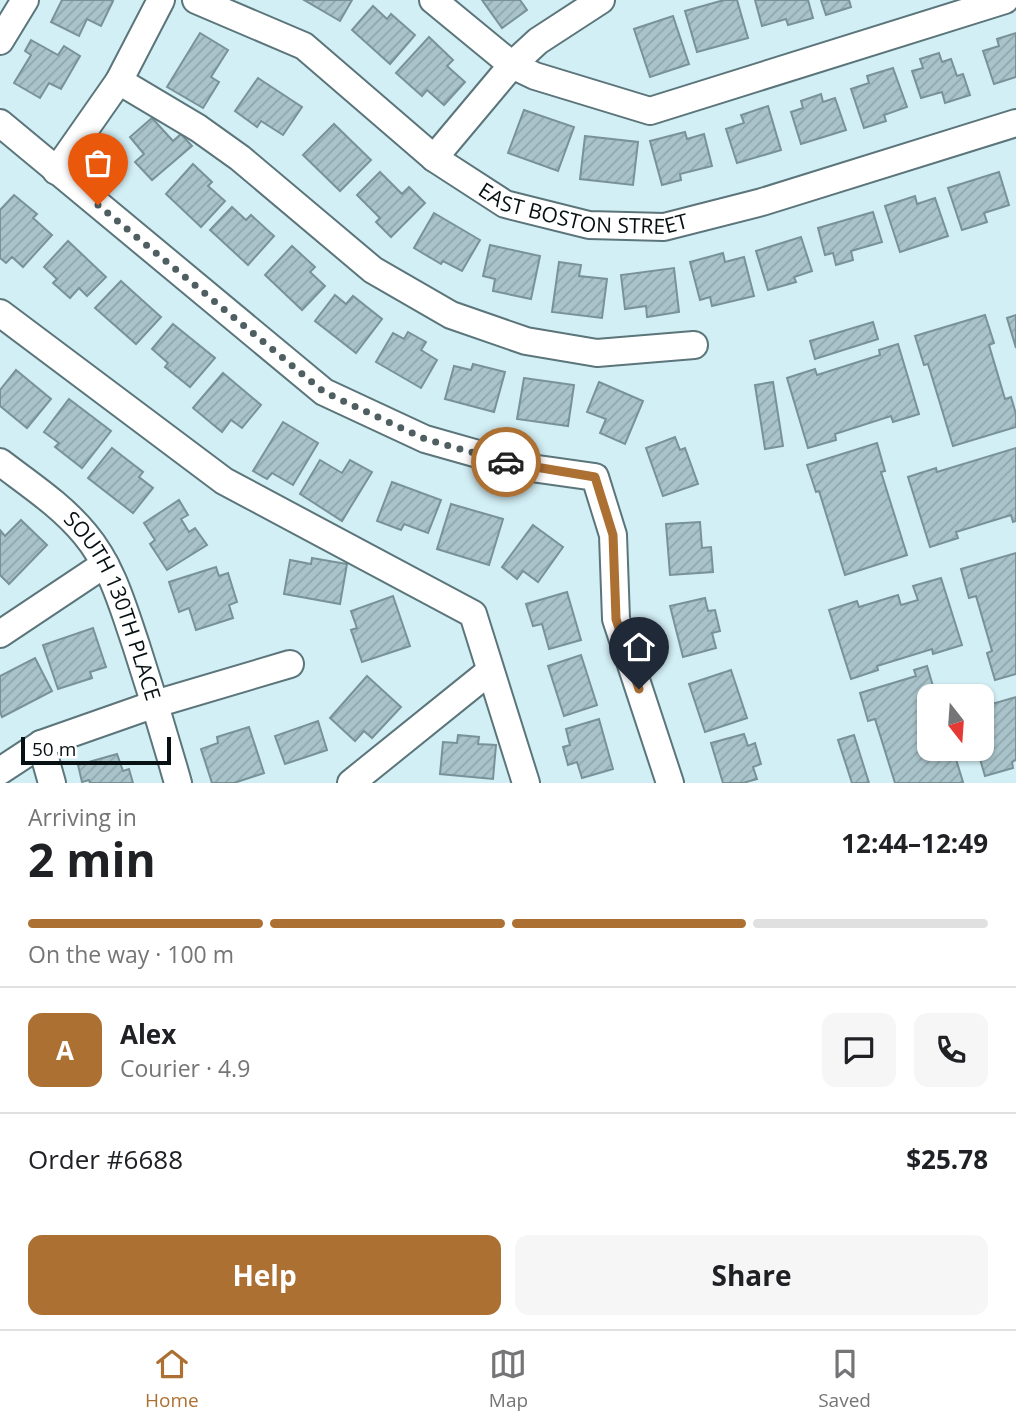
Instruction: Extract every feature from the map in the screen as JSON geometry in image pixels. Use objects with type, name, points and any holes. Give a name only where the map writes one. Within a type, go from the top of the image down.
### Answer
[{"type":"street","points":[[0,41],[25,0]]},
{"type":"street","points":[[56,171],[119,81],[161,0]]},
{"type":"street","name":"EAST BOSTON STREET","points":[[196,0],[304,47],[434,158],[505,204],[589,225],[664,227],[762,202],[1016,122]]},
{"type":"street","points":[[433,0],[512,65],[536,76],[650,111],[1005,0]]},
{"type":"street","points":[[434,158],[512,65],[538,41],[588,3]]},
{"type":"street","points":[[119,81],[198,128],[240,158],[373,270],[451,315],[526,341],[597,353],[694,345]]},
{"type":"street","points":[[0,123],[324,392],[425,439],[524,467],[595,477],[613,535],[616,619],[669,783]]},
{"type":"street","points":[[0,313],[224,481],[473,614],[526,783]]},
{"type":"street","name":"SOUTH 130TH PLACE","points":[[0,462],[58,505],[87,536],[105,564],[120,596],[178,783]]},
{"type":"street","points":[[0,634],[105,564]]},
{"type":"street","points":[[0,771],[41,744],[155,704],[290,664]]},
{"type":"street","points":[[351,783],[490,671]]},
{"type":"street","points":[[41,744],[51,783]]},
{"type":"building","points":[[62,0],[113,1],[101,26],[87,19],[79,36],[51,22]]},
{"type":"building","points":[[304,0],[352,0],[340,21]]},
{"type":"building","points":[[482,0],[520,0],[527,10],[502,28]]},
{"type":"building","points":[[724,0],[737,0],[748,38],[697,52],[685,11]]},
{"type":"building","points":[[755,0],[808,0],[813,18],[788,25],[786,19],[762,26]]},
{"type":"building","points":[[821,0],[849,0],[851,7],[826,15]]},
{"type":"building","points":[[373,6],[387,19],[391,14],[415,35],[390,64],[352,30]]},
{"type":"building","points":[[673,16],[689,64],[650,77],[634,29]]},
{"type":"building","points":[[200,33],[228,50],[211,77],[219,82],[203,108],[167,87]]},
{"type":"building","points":[[1016,33],[1016,77],[994,84],[983,51],[999,46],[997,39]]},
{"type":"building","points":[[429,37],[453,60],[447,66],[465,82],[444,105],[427,90],[422,96],[396,73]]},
{"type":"building","points":[[31,40],[58,55],[64,46],[80,56],[61,89],[49,83],[40,98],[14,83],[31,55],[25,51]]},
{"type":"building","points":[[939,53],[942,62],[951,59],[957,76],[963,74],[970,95],[945,103],[942,92],[921,98],[912,71],[923,68],[920,59]]},
{"type":"building","points":[[893,68],[907,107],[884,115],[886,121],[864,128],[851,89],[869,83],[867,76]]},
{"type":"building","points":[[258,78],[302,107],[283,135],[261,121],[257,127],[235,111]]},
{"type":"building","points":[[821,94],[823,102],[835,98],[846,130],[801,144],[791,112],[803,108],[801,101]]},
{"type":"building","points":[[768,106],[781,150],[737,163],[726,129],[744,123],[741,115]]},
{"type":"building","points":[[524,110],[574,127],[558,171],[508,153]]},
{"type":"building","points":[[152,118],[173,141],[181,134],[192,146],[152,180],[135,162],[144,154],[130,137]]},
{"type":"building","points":[[334,124],[371,160],[340,191],[303,155]]},
{"type":"building","points":[[685,132],[687,139],[704,134],[712,166],[680,174],[681,180],[662,185],[650,141]]},
{"type":"building","points":[[585,136],[638,142],[633,185],[580,179]]},
{"type":"building","points":[[193,164],[212,182],[208,186],[225,201],[201,227],[166,194]]},
{"type":"building","points":[[380,172],[402,194],[409,187],[425,203],[391,237],[376,222],[380,218],[357,195]]},
{"type":"building","points":[[999,172],[1009,205],[984,213],[987,222],[962,230],[948,188]]},
{"type":"building","points":[[14,195],[37,214],[33,218],[52,235],[23,267],[12,257],[6,263],[0,258],[0,210]]},
{"type":"building","points":[[915,196],[917,204],[935,198],[948,236],[900,252],[885,206]]},
{"type":"building","points":[[232,207],[246,220],[251,215],[274,236],[248,265],[210,230]]},
{"type":"building","points":[[873,212],[882,242],[851,251],[853,260],[836,265],[833,253],[825,255],[818,228]]},
{"type":"building","points":[[434,213],[480,240],[462,271],[443,261],[441,264],[414,248]]},
{"type":"building","points":[[801,237],[812,271],[794,277],[796,282],[768,290],[756,251]]},
{"type":"building","points":[[68,241],[106,277],[87,296],[79,288],[70,298],[53,283],[57,279],[44,267]]},
{"type":"building","points":[[490,245],[540,256],[531,299],[493,291],[495,279],[483,276]]},
{"type":"building","points":[[292,246],[315,267],[310,272],[325,286],[302,310],[265,275]]},
{"type":"building","points":[[723,253],[725,262],[744,257],[754,296],[712,306],[710,297],[700,300],[690,262]]},
{"type":"building","points":[[559,262],[581,265],[579,276],[607,279],[602,318],[552,312]]},
{"type":"building","points":[[674,268],[679,312],[647,317],[646,306],[625,309],[621,275]]},
{"type":"building","points":[[121,281],[161,317],[136,344],[95,308]]},
{"type":"building","points":[[335,295],[346,304],[353,296],[382,319],[356,353],[315,321]]},
{"type":"building","points":[[985,315],[994,343],[989,345],[1005,399],[1011,397],[1016,414],[1016,427],[953,446],[928,364],[924,365],[915,336]]},
{"type":"building","points":[[1016,315],[1016,348],[1007,318]]},
{"type":"building","points":[[873,322],[878,339],[815,359],[810,341]]},
{"type":"building","points":[[173,324],[215,358],[190,387],[165,367],[168,363],[152,349]]},
{"type":"building","points":[[408,332],[426,342],[421,350],[437,360],[421,388],[376,362],[393,333],[404,339]]},
{"type":"building","points":[[898,344],[919,414],[893,422],[891,416],[835,434],[836,440],[808,448],[787,378],[815,369],[817,375],[880,355],[879,350]]},
{"type":"building","points":[[473,364],[505,372],[494,412],[445,399],[454,366],[471,370]]},
{"type":"building","points":[[16,370],[51,399],[27,428],[0,406],[0,390]]},
{"type":"building","points":[[223,373],[261,405],[242,428],[231,420],[222,432],[193,408]]},
{"type":"building","points":[[524,378],[574,385],[568,426],[517,419]]},
{"type":"building","points":[[599,382],[643,401],[625,444],[600,433],[606,419],[587,412]]},
{"type":"building","points":[[773,382],[783,446],[765,449],[755,385]]},
{"type":"building","points":[[69,399],[111,431],[82,468],[55,447],[59,443],[44,432]]},
{"type":"building","points":[[283,422],[318,443],[293,485],[272,473],[267,479],[253,471]]},
{"type":"building","points":[[675,437],[680,450],[685,448],[698,484],[663,496],[646,448]]},
{"type":"building","points":[[877,443],[885,471],[881,472],[907,555],[845,575],[819,491],[816,492],[807,465]]},
{"type":"building","points":[[112,448],[143,472],[139,477],[153,488],[133,513],[88,478]]},
{"type":"building","points":[[1016,448],[1016,521],[1013,522],[1011,515],[956,532],[958,538],[930,547],[908,477],[936,468],[937,472]]},
{"type":"building","points":[[320,460],[342,473],[350,460],[372,472],[342,521],[300,494]]},
{"type":"building","points":[[392,482],[441,500],[428,533],[404,524],[401,530],[377,521]]},
{"type":"building","points":[[179,500],[188,515],[181,519],[189,532],[195,528],[207,545],[167,570],[150,544],[155,540],[144,523]]},
{"type":"building","points":[[451,504],[503,519],[489,565],[437,549]]},
{"type":"building","points":[[21,520],[47,545],[9,584],[0,575],[0,530],[5,536]]},
{"type":"building","points":[[700,522],[702,548],[711,547],[713,572],[670,575],[666,524]]},
{"type":"building","points":[[533,525],[563,547],[538,582],[523,571],[517,579],[502,567]]},
{"type":"building","points":[[1016,553],[1016,674],[995,680],[987,653],[992,651],[976,596],[969,598],[961,569]]},
{"type":"building","points":[[312,558],[347,564],[340,604],[284,594],[290,560],[311,564]]},
{"type":"building","points":[[216,567],[219,576],[228,573],[237,602],[229,605],[233,618],[196,630],[189,608],[179,612],[169,582]]},
{"type":"building","points":[[941,578],[962,645],[933,654],[932,649],[877,666],[878,670],[851,679],[829,610],[857,601],[859,607],[898,595],[901,605],[918,600],[913,586]]},
{"type":"building","points":[[567,592],[581,640],[549,649],[542,624],[533,626],[526,604]]},
{"type":"building","points":[[393,596],[410,646],[362,662],[351,630],[357,628],[351,611]]},
{"type":"building","points":[[705,598],[708,611],[715,610],[720,631],[712,633],[716,648],[683,657],[670,606]]},
{"type":"building","points":[[93,628],[106,667],[90,672],[92,678],[58,689],[43,645]]},
{"type":"building","points":[[581,655],[597,705],[564,716],[548,666]]},
{"type":"building","points":[[35,658],[52,691],[2,717],[0,676]]},
{"type":"building","points":[[927,666],[932,684],[917,684],[917,761],[957,761],[963,782],[895,783],[875,719],[868,721],[860,693],[916,676],[914,670]]},
{"type":"building","points":[[731,670],[747,718],[705,732],[689,684]]},
{"type":"building","points":[[367,676],[401,707],[372,738],[364,731],[355,741],[330,718]]},
{"type":"building","points":[[1016,697],[1016,760],[1012,762],[1013,768],[985,776],[981,761],[994,761],[994,703]]},
{"type":"building","points":[[599,719],[613,769],[582,778],[577,762],[568,765],[563,747],[570,745],[566,729]]},
{"type":"building","points":[[318,721],[327,750],[285,764],[275,736]]},
{"type":"building","points":[[249,727],[264,773],[234,783],[212,783],[201,749],[218,743],[217,737]]},
{"type":"building","points":[[744,734],[748,746],[755,743],[761,764],[753,767],[757,779],[743,783],[723,783],[711,743]]},
{"type":"building","points":[[458,735],[479,737],[478,744],[496,745],[493,779],[440,774],[443,742],[457,743]]},
{"type":"building","points":[[854,735],[869,783],[852,783],[838,740]]},
{"type":"building","points":[[117,754],[123,771],[129,769],[133,783],[90,783],[89,780],[82,782],[78,765]]},
{"type":"way so far","points":[[98,205],[324,392],[425,439],[506,462]]},
{"type":"route","points":[[506,462],[595,477],[613,535],[616,619],[639,689]]}]
